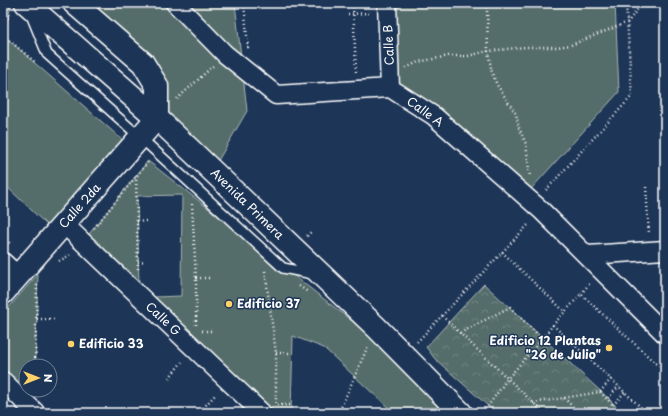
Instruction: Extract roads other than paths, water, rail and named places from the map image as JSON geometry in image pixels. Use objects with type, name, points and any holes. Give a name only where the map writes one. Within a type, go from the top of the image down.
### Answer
[{"type":"main road","points":[[74,3],[143,63],[158,86],[157,118]]},
{"type":"main road","name":"Avenida Primera","points":[[21,5],[157,118],[376,327],[462,413]]},
{"type":"main road","name":"Calle 2da","points":[[3,293],[19,273],[141,138],[157,118]]},
{"type":"street","points":[[175,3],[224,54],[276,95],[390,82]]},
{"type":"street","name":"Calle B","points":[[387,3],[390,82]]},
{"type":"street","name":"Calle A","points":[[390,82],[434,116],[537,206],[588,255],[665,334]]},
{"type":"street","name":"Calle G","points":[[64,224],[262,413]]},
{"type":"street","points":[[588,255],[657,251]]},
{"type":"street","points":[[3,381],[36,413]]},
{"type":"lane","points":[[21,5],[47,54],[267,253],[284,268],[323,276]]},
{"type":"place","name":"Edificio 37","points":[[229,304]]},
{"type":"place","name":"Edificio 33","points":[[71,344]]},
{"type":"place","name":"Edificio 12 Plantas \"26 de Julio\"","points":[[609,348]]}]
